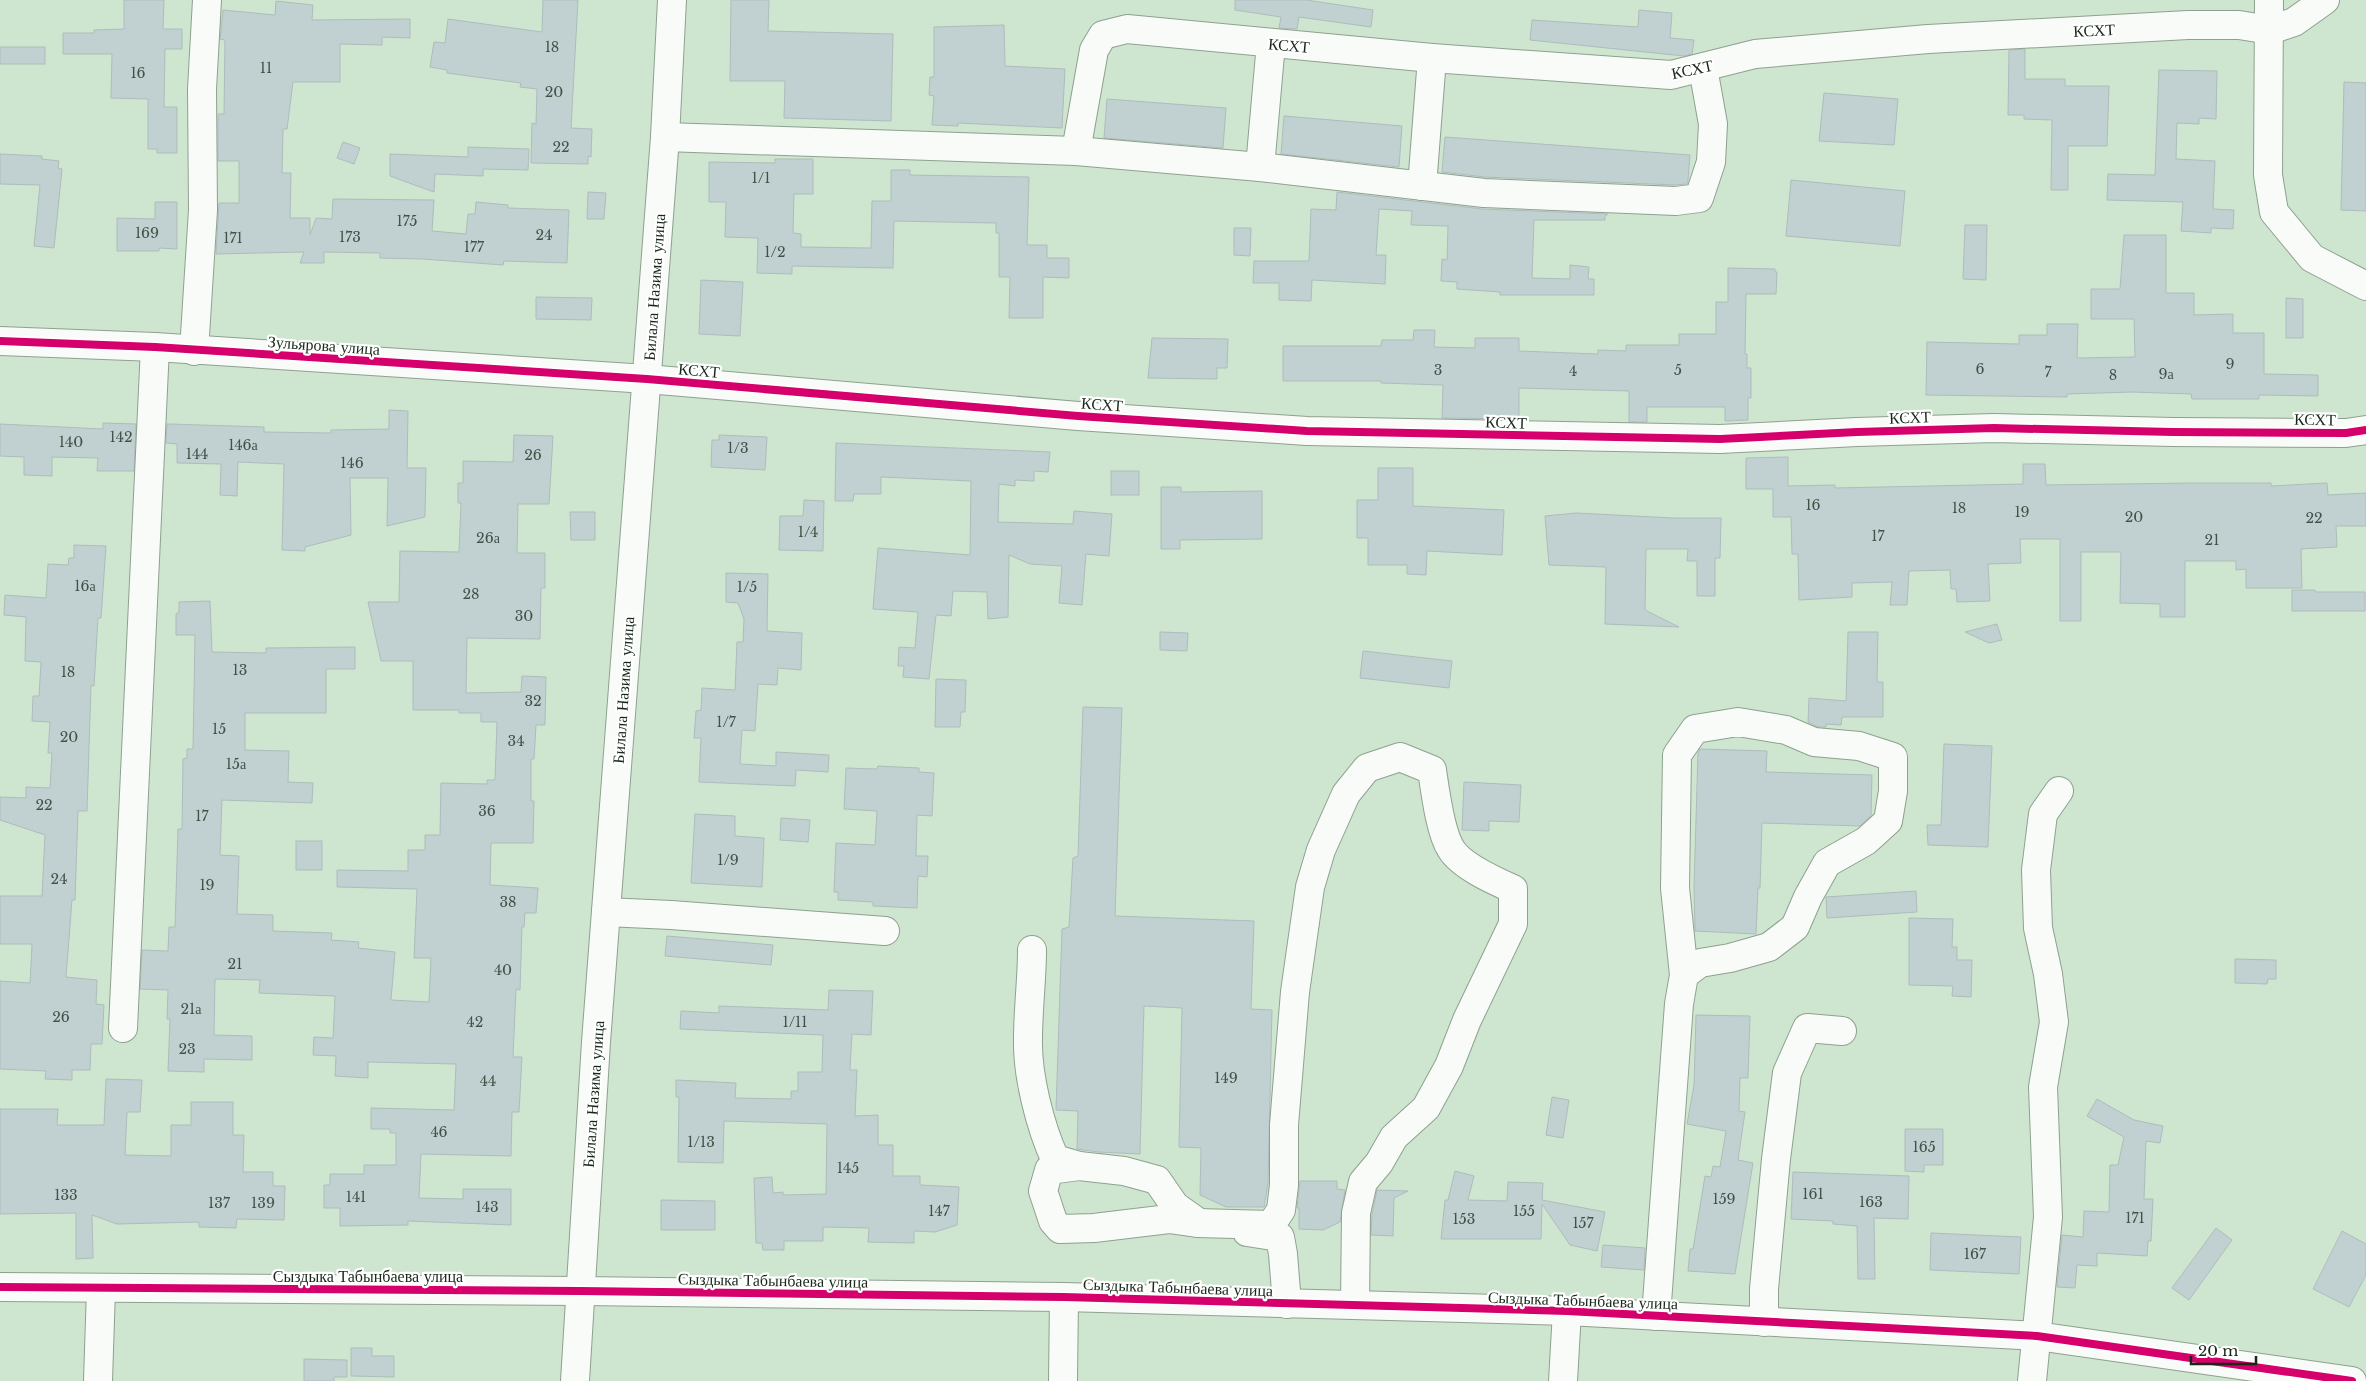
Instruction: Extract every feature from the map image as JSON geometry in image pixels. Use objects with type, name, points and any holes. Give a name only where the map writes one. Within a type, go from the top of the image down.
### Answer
[{"type":"street","points":[[194,351],[203,210],[202,89],[207,0]]},
{"type":"street","name":"Билала Назима улица","points":[[575,1381],[606,912],[665,136],[672,0]]},
{"type":"street","points":[[2269,0],[2268,175],[2274,212],[2312,258],[2366,286]]},
{"type":"street","points":[[2270,30],[2294,22],[2325,0]]},
{"type":"street","name":"КСХТ","points":[[1076,152],[1094,50],[1103,35],[1128,29],[1432,58],[1671,76],[1755,54],[1928,39],[2188,25],[2239,25],[2270,30]]},
{"type":"street","points":[[1260,167],[1271,43]]},
{"type":"street","points":[[1422,186],[1432,58]]},
{"type":"street","points":[[665,136],[1076,152],[1260,167],[1484,193],[1676,201],[1699,198],[1711,162],[1713,124],[1703,68]]},
{"type":"street","name":"Зульярова улица","points":[[0,341],[155,347],[647,379]]},
{"type":"street","points":[[123,1028],[155,347]]},
{"type":"street","name":"КСХТ","points":[[647,379],[1078,416],[1307,431],[1720,439],[1994,428],[2346,433],[2366,430]]},
{"type":"street","points":[[1656,1316],[1679,1004],[1684,975],[1675,888],[1677,755],[1696,729],[1738,722],[1786,730],[1814,742],[1859,746],[1893,757],[1893,791],[1888,821],[1866,841],[1827,863],[1808,897],[1795,927],[1769,947],[1730,958],[1700,963],[1684,975]]},
{"type":"street","points":[[1032,950],[1028,1040],[1034,1094],[1044,1134],[1055,1159],[1078,1166],[1124,1171],[1157,1180],[1175,1206],[1197,1223],[1271,1225],[1281,1210],[1284,1186],[1284,1126],[1295,992],[1310,887],[1321,850],[1346,794],[1367,768],[1400,757],[1432,770],[1439,812],[1451,850],[1478,872],[1513,889],[1513,924],[1467,1020],[1449,1066],[1426,1108],[1394,1137],[1379,1163],[1363,1182],[1356,1213],[1355,1306]]},
{"type":"street","points":[[2032,1381],[2048,1218],[2044,1087],[2054,1022],[2048,974],[2038,928],[2036,870],[2044,814],[2059,791]]},
{"type":"street","points":[[606,912],[885,931]]},
{"type":"street","points":[[1764,1322],[1764,1290],[1776,1159],[1787,1074],[1808,1028],[1842,1031]]},
{"type":"street","points":[[1078,1166],[1049,1170],[1044,1191],[1053,1221],[1060,1229],[1094,1228],[1168,1219],[1280,1237],[1286,1304]]},
{"type":"street","name":"Сыздыка Табынбаева улица","points":[[0,1287],[580,1290],[1064,1298],[1567,1311],[2037,1336],[2352,1381]]},
{"type":"street","points":[[98,1381],[101,1289]]},
{"type":"street","points":[[1063,1381],[1064,1298]]},
{"type":"street","points":[[1563,1381],[1567,1311]]},
{"type":"building","points":[[124,0],[164,0],[163,29],[182,29],[182,49],[165,49],[164,107],[177,107],[177,153],[157,153],[157,149],[148,149],[148,99],[111,98],[112,54],[63,54],[63,33],[94,33],[94,30],[124,29]]},
{"type":"building","points":[[543,0],[578,0],[571,128],[592,129],[591,157],[588,156],[588,164],[531,163],[532,123],[536,124],[537,89],[520,87],[521,83],[447,73],[447,70],[430,67],[434,42],[445,43],[448,19],[542,32]]},
{"type":"building","points":[[731,0],[769,0],[768,31],[893,34],[891,121],[784,118],[785,81],[730,81]]},
{"type":"building","points":[[1235,0],[1306,0],[1373,10],[1371,27],[1299,17],[1297,29],[1279,28],[1281,17],[1235,10]]},
{"type":"building","points":[[276,1],[313,5],[312,20],[410,19],[410,38],[382,37],[382,45],[340,44],[340,82],[293,82],[287,129],[283,129],[282,173],[291,173],[290,218],[310,218],[310,235],[316,218],[332,219],[333,199],[434,200],[432,231],[466,234],[468,214],[475,214],[476,202],[508,205],[508,208],[569,210],[567,263],[504,261],[503,265],[380,258],[380,253],[324,252],[324,263],[300,263],[304,252],[216,254],[219,203],[239,203],[239,161],[218,161],[218,114],[224,114],[225,40],[220,39],[223,10],[275,15]]},
{"type":"building","points":[[1639,10],[1672,13],[1670,38],[1694,40],[1692,54],[1684,56],[1530,40],[1532,20],[1638,27]]},
{"type":"building","points":[[1004,25],[1005,66],[1065,69],[1062,128],[958,123],[958,126],[932,125],[934,96],[929,95],[930,77],[934,77],[934,27]]},
{"type":"building","points":[[0,47],[45,47],[45,64],[0,64]]},
{"type":"building","points":[[2025,49],[2025,79],[2065,79],[2065,86],[2109,86],[2107,146],[2068,146],[2068,190],[2051,190],[2052,120],[2024,119],[2024,115],[2008,115],[2009,50]]},
{"type":"building","points":[[2159,70],[2217,71],[2216,119],[2199,118],[2199,124],[2177,123],[2176,159],[2215,161],[2213,209],[2234,210],[2233,229],[2211,228],[2211,233],[2181,231],[2183,202],[2107,200],[2108,174],[2155,175]]},
{"type":"building","points":[[2344,82],[2366,83],[2366,211],[2341,210]]},
{"type":"building","points":[[1824,93],[1898,99],[1894,145],[1819,141]]},
{"type":"building","points":[[1107,99],[1226,108],[1223,148],[1104,138]]},
{"type":"building","points":[[1284,116],[1402,126],[1399,167],[1281,154]]},
{"type":"building","points":[[1445,137],[1690,155],[1688,180],[1687,184],[1675,185],[1485,177],[1442,172]]},
{"type":"building","points":[[343,142],[360,148],[354,164],[337,158]]},
{"type":"building","points":[[468,147],[529,149],[528,170],[483,169],[483,176],[435,174],[434,192],[390,176],[390,154],[468,157]]},
{"type":"building","points":[[0,154],[42,156],[42,159],[59,161],[58,168],[62,169],[54,248],[34,246],[40,185],[0,184]]},
{"type":"building","points":[[775,159],[813,159],[813,194],[794,194],[793,233],[801,234],[801,247],[871,248],[872,201],[891,201],[891,170],[910,170],[910,175],[1029,177],[1027,245],[1047,245],[1047,258],[1069,258],[1069,278],[1043,277],[1043,318],[1009,318],[1010,277],[999,277],[999,233],[996,233],[996,223],[894,221],[893,268],[792,266],[792,274],[757,273],[758,238],[725,237],[726,202],[709,202],[709,162],[775,163]]},
{"type":"building","points":[[1791,180],[1905,191],[1900,246],[1786,236]]},
{"type":"building","points":[[588,192],[606,193],[604,219],[587,219]]},
{"type":"building","points":[[1337,192],[1482,209],[1608,214],[1605,216],[1605,220],[1534,220],[1532,278],[1570,279],[1570,265],[1589,267],[1588,279],[1594,279],[1594,295],[1500,295],[1500,292],[1457,289],[1457,282],[1441,281],[1442,259],[1447,260],[1448,226],[1411,225],[1412,211],[1379,209],[1376,255],[1386,255],[1385,284],[1312,280],[1311,301],[1279,300],[1279,283],[1253,283],[1254,261],[1309,261],[1311,209],[1336,210]]},
{"type":"building","points":[[155,202],[177,202],[177,249],[159,248],[159,251],[117,251],[117,218],[155,219]]},
{"type":"building","points":[[1965,225],[1987,225],[1986,280],[1963,279]]},
{"type":"building","points":[[1234,228],[1251,228],[1250,256],[1234,255]]},
{"type":"building","points":[[2124,235],[2166,235],[2166,293],[2194,293],[2194,315],[2233,314],[2233,333],[2264,333],[2264,374],[2318,375],[2318,396],[2259,395],[2259,399],[2192,399],[2191,394],[2133,392],[2067,394],[2067,397],[1926,395],[1927,342],[2019,344],[2019,335],[2047,335],[2047,324],[2078,324],[2077,358],[2135,357],[2134,319],[2091,319],[2091,289],[2120,289]]},
{"type":"building","points":[[1728,268],[1775,269],[1775,272],[1777,272],[1776,294],[1746,294],[1745,354],[1747,354],[1747,368],[1751,368],[1751,398],[1748,398],[1748,420],[1725,421],[1725,407],[1647,407],[1647,422],[1629,422],[1629,391],[1519,388],[1519,419],[1442,418],[1443,385],[1381,383],[1381,381],[1283,381],[1283,346],[1381,346],[1382,340],[1413,340],[1414,330],[1435,330],[1434,347],[1475,348],[1475,338],[1519,338],[1519,351],[1598,354],[1598,350],[1626,351],[1626,345],[1679,345],[1679,334],[1716,334],[1716,302],[1728,302]]},
{"type":"building","points":[[701,280],[743,282],[740,336],[699,334]]},
{"type":"building","points":[[536,297],[592,298],[591,320],[536,319]]},
{"type":"building","points":[[2286,298],[2303,299],[2303,338],[2286,338]]},
{"type":"building","points":[[1152,338],[1228,339],[1227,368],[1217,368],[1217,379],[1148,378]]},
{"type":"building","points":[[389,410],[408,411],[407,468],[426,468],[425,517],[387,526],[388,478],[350,478],[351,535],[305,547],[305,551],[282,550],[284,464],[238,462],[237,496],[220,495],[221,464],[177,463],[177,444],[166,443],[167,424],[264,427],[264,432],[331,433],[331,430],[389,429]]},
{"type":"building","points":[[103,423],[136,424],[134,471],[97,471],[98,458],[52,457],[52,476],[24,475],[24,457],[0,456],[0,424],[103,429]]},
{"type":"building","points":[[514,435],[553,436],[549,504],[518,504],[517,553],[545,553],[545,588],[541,588],[540,639],[467,638],[466,693],[521,692],[522,676],[546,677],[545,725],[536,725],[534,759],[531,759],[531,801],[534,801],[533,843],[491,843],[490,885],[538,888],[536,913],[525,913],[524,927],[522,927],[520,990],[516,989],[513,1057],[522,1057],[519,1112],[512,1112],[511,1156],[421,1154],[419,1198],[463,1199],[463,1189],[511,1189],[511,1225],[408,1221],[408,1225],[340,1226],[340,1208],[324,1208],[324,1185],[330,1185],[330,1174],[364,1174],[364,1165],[396,1165],[396,1133],[390,1133],[390,1129],[371,1129],[371,1108],[454,1110],[456,1064],[368,1062],[368,1078],[335,1076],[336,1056],[313,1055],[314,1037],[333,1038],[335,996],[259,993],[260,980],[215,979],[214,1035],[252,1036],[252,1060],[204,1059],[204,1072],[168,1071],[170,1019],[167,1019],[168,990],[140,989],[142,950],[168,951],[169,927],[175,927],[178,829],[182,829],[183,759],[187,758],[187,749],[193,749],[195,635],[176,635],[176,614],[179,612],[179,602],[210,601],[212,652],[266,653],[266,648],[355,647],[355,669],[326,669],[326,713],[245,713],[245,750],[289,751],[288,782],[313,783],[312,803],[222,800],[220,855],[239,856],[237,914],[273,915],[273,931],[332,933],[331,940],[359,942],[358,948],[395,952],[391,1000],[429,1002],[431,958],[414,958],[417,889],[337,887],[337,870],[408,871],[408,850],[425,850],[425,835],[440,835],[441,783],[487,784],[487,780],[495,780],[497,722],[481,722],[481,713],[459,713],[459,710],[413,710],[413,661],[381,661],[368,602],[399,602],[400,551],[459,552],[461,503],[458,503],[458,483],[463,483],[463,461],[513,462]]},
{"type":"building","points":[[719,435],[767,437],[765,470],[711,467],[712,440],[719,440]]},
{"type":"building","points":[[836,443],[1050,452],[1048,472],[1034,471],[1034,481],[1015,480],[1015,486],[999,484],[998,522],[1073,524],[1074,511],[1112,514],[1109,556],[1086,554],[1082,605],[1059,603],[1062,566],[1030,564],[1009,555],[1008,617],[988,619],[987,592],[953,591],[951,616],[936,615],[929,679],[903,677],[904,666],[898,666],[899,647],[915,648],[918,612],[873,609],[878,548],[970,555],[971,481],[881,477],[881,494],[854,494],[853,501],[835,501]]},
{"type":"building","points":[[1788,457],[1788,486],[1835,485],[1835,488],[2023,484],[2023,464],[2045,464],[2046,485],[2271,483],[2271,486],[2327,483],[2328,495],[2366,493],[2366,526],[2336,526],[2337,547],[2301,549],[2302,588],[2246,588],[2246,569],[2236,570],[2236,561],[2185,561],[2185,617],[2160,617],[2160,604],[2120,603],[2121,552],[2081,552],[2081,621],[2060,621],[2060,539],[2020,539],[2021,563],[1988,564],[1990,601],[1957,602],[1956,589],[1951,589],[1950,570],[1909,571],[1907,605],[1890,605],[1892,582],[1852,583],[1852,597],[1799,600],[1798,554],[1792,554],[1791,517],[1773,517],[1773,489],[1746,489],[1746,458]]},
{"type":"building","points":[[1378,468],[1413,468],[1413,506],[1504,510],[1502,555],[1427,551],[1426,575],[1407,574],[1407,565],[1368,565],[1368,538],[1357,538],[1357,500],[1378,500]]},
{"type":"building","points":[[1111,471],[1139,471],[1139,495],[1111,495]]},
{"type":"building","points":[[1161,487],[1181,487],[1181,492],[1262,491],[1262,539],[1180,540],[1180,549],[1161,549]]},
{"type":"building","points":[[804,500],[824,501],[823,551],[779,550],[780,516],[803,516]]},
{"type":"building","points":[[570,512],[595,512],[595,540],[571,540]]},
{"type":"building","points":[[1576,513],[1674,518],[1721,518],[1720,558],[1715,558],[1715,596],[1697,596],[1697,561],[1687,561],[1688,549],[1646,549],[1645,610],[1679,627],[1605,624],[1606,567],[1549,565],[1545,516]]},
{"type":"building","points":[[74,545],[106,546],[101,618],[98,618],[94,686],[91,685],[87,811],[78,811],[75,900],[72,900],[66,977],[97,980],[96,1004],[104,1005],[102,1044],[91,1044],[90,1070],[72,1070],[72,1080],[45,1079],[46,1071],[0,1069],[0,981],[30,983],[32,944],[0,944],[0,896],[42,896],[45,835],[0,820],[0,797],[26,798],[26,787],[50,788],[52,753],[48,753],[50,722],[32,721],[33,696],[39,696],[41,662],[25,661],[26,617],[4,615],[5,595],[46,598],[48,564],[68,565],[69,558],[74,558]]},
{"type":"building","points":[[726,573],[768,574],[767,631],[802,633],[801,670],[778,668],[777,685],[758,684],[755,731],[742,730],[740,764],[776,766],[776,752],[829,755],[828,772],[796,770],[795,786],[699,782],[701,738],[694,738],[696,711],[701,710],[702,688],[735,690],[737,642],[743,642],[744,619],[738,603],[726,602]]},
{"type":"building","points":[[2292,590],[2365,592],[2365,611],[2292,611]]},
{"type":"building","points":[[1997,624],[2002,640],[1989,643],[1965,632]]},
{"type":"building","points":[[1160,632],[1188,633],[1187,651],[1160,650]]},
{"type":"building","points":[[1848,632],[1878,632],[1877,682],[1883,682],[1883,717],[1842,717],[1841,725],[1826,724],[1826,727],[1818,727],[1808,722],[1809,698],[1846,701]]},
{"type":"building","points":[[1363,651],[1452,661],[1449,688],[1360,678]]},
{"type":"building","points":[[936,679],[966,680],[965,712],[961,712],[960,727],[935,727]]},
{"type":"building","points":[[1083,707],[1122,708],[1115,916],[1254,921],[1251,1009],[1272,1010],[1268,1184],[1264,1207],[1226,1207],[1200,1195],[1201,1148],[1179,1147],[1182,1008],[1144,1006],[1140,1154],[1077,1149],[1078,1111],[1056,1110],[1062,929],[1069,927],[1073,858],[1078,856]]},
{"type":"building","points":[[1944,744],[1992,746],[1988,847],[1928,845],[1927,825],[1941,825]]},
{"type":"building","points":[[1700,749],[1767,751],[1766,772],[1872,775],[1871,816],[1860,826],[1762,823],[1760,888],[1758,888],[1756,934],[1695,931],[1694,886],[1698,753]]},
{"type":"building","points":[[878,766],[919,768],[919,772],[934,773],[932,816],[917,815],[916,856],[928,856],[927,877],[918,876],[917,908],[873,906],[873,902],[838,900],[838,892],[834,892],[836,843],[875,845],[877,811],[844,809],[846,768],[877,769]]},
{"type":"building","points":[[1464,782],[1521,785],[1519,822],[1489,821],[1489,831],[1462,830]]},
{"type":"building","points":[[695,814],[735,816],[735,836],[764,838],[762,887],[691,883]]},
{"type":"building","points":[[781,818],[810,820],[808,842],[780,840]]},
{"type":"building","points":[[296,841],[322,841],[322,870],[296,870]]},
{"type":"building","points":[[1916,891],[1917,912],[1827,918],[1826,897]]},
{"type":"building","points":[[1909,918],[1953,919],[1952,947],[1957,947],[1957,960],[1972,960],[1971,997],[1952,996],[1953,986],[1909,985]]},
{"type":"building","points":[[667,936],[773,945],[771,965],[665,956]]},
{"type":"building","points":[[2235,959],[2276,960],[2276,979],[2268,979],[2267,984],[2235,983]]},
{"type":"building","points":[[829,990],[873,991],[871,1035],[852,1034],[850,1070],[857,1070],[855,1116],[878,1115],[878,1145],[893,1145],[893,1176],[920,1176],[920,1185],[959,1187],[957,1225],[935,1232],[914,1231],[914,1243],[868,1242],[869,1228],[823,1227],[823,1241],[784,1241],[784,1250],[763,1250],[762,1243],[756,1243],[754,1178],[772,1177],[773,1193],[783,1192],[783,1195],[826,1194],[827,1124],[724,1121],[723,1163],[678,1162],[679,1097],[676,1097],[676,1080],[736,1083],[735,1098],[791,1099],[791,1091],[798,1091],[798,1072],[822,1072],[823,1035],[680,1029],[681,1011],[719,1013],[719,1006],[828,1010]]},
{"type":"building","points":[[1696,1015],[1750,1016],[1748,1078],[1740,1078],[1739,1111],[1745,1112],[1738,1160],[1753,1163],[1735,1274],[1688,1271],[1690,1249],[1693,1249],[1705,1176],[1711,1177],[1713,1166],[1720,1167],[1726,1131],[1687,1124],[1694,1085]]},
{"type":"building","points":[[106,1079],[142,1080],[140,1112],[127,1112],[125,1155],[171,1156],[171,1125],[191,1125],[191,1102],[233,1102],[233,1135],[244,1135],[243,1172],[273,1172],[273,1186],[285,1186],[284,1220],[237,1219],[236,1228],[199,1227],[199,1222],[117,1224],[92,1215],[93,1258],[76,1259],[76,1213],[0,1214],[0,1109],[58,1109],[57,1125],[104,1125]]},
{"type":"building","points":[[1552,1097],[1569,1100],[1563,1138],[1546,1135]]},
{"type":"building","points":[[2097,1099],[2134,1120],[2163,1126],[2160,1143],[2146,1141],[2144,1199],[2153,1199],[2151,1241],[2148,1241],[2147,1256],[2097,1253],[2097,1266],[2077,1265],[2075,1288],[2057,1287],[2062,1235],[2083,1237],[2084,1211],[2109,1212],[2110,1165],[2118,1165],[2124,1137],[2087,1116]]},
{"type":"building","points":[[1905,1129],[1943,1129],[1943,1165],[1924,1165],[1924,1172],[1905,1171]]},
{"type":"building","points":[[1455,1171],[1474,1176],[1468,1200],[1507,1201],[1508,1182],[1543,1183],[1542,1200],[1605,1212],[1597,1251],[1570,1245],[1542,1204],[1541,1239],[1441,1239],[1445,1200],[1448,1200]]},
{"type":"building","points":[[1793,1172],[1909,1176],[1908,1219],[1874,1218],[1875,1279],[1858,1279],[1857,1226],[1833,1224],[1833,1221],[1791,1219]]},
{"type":"building","points":[[1300,1181],[1337,1181],[1337,1189],[1345,1190],[1340,1222],[1323,1230],[1299,1229],[1299,1208],[1297,1208]]},
{"type":"building","points":[[1377,1190],[1408,1191],[1394,1198],[1393,1236],[1371,1235],[1372,1215]]},
{"type":"building","points":[[661,1200],[715,1201],[715,1230],[661,1230]]},
{"type":"building","points":[[2216,1228],[2232,1240],[2189,1300],[2172,1288]]},
{"type":"building","points":[[2342,1231],[2366,1244],[2366,1275],[2349,1307],[2313,1289]]},
{"type":"building","points":[[1931,1233],[2021,1237],[2019,1274],[1930,1270]]},
{"type":"building","points":[[1603,1245],[1645,1248],[1644,1270],[1601,1267]]},
{"type":"building","points":[[351,1348],[372,1348],[372,1356],[394,1356],[394,1377],[351,1376]]},
{"type":"building","points":[[304,1359],[347,1360],[347,1377],[334,1377],[334,1381],[304,1381]]},
{"type":"cycle path","points":[[0,341],[155,347],[647,379],[1078,416],[1307,431],[1720,439],[1994,428],[2346,433],[2366,430]]},
{"type":"cycle path","points":[[0,1287],[1064,1297],[1567,1311],[2037,1336],[2352,1381]]}]
